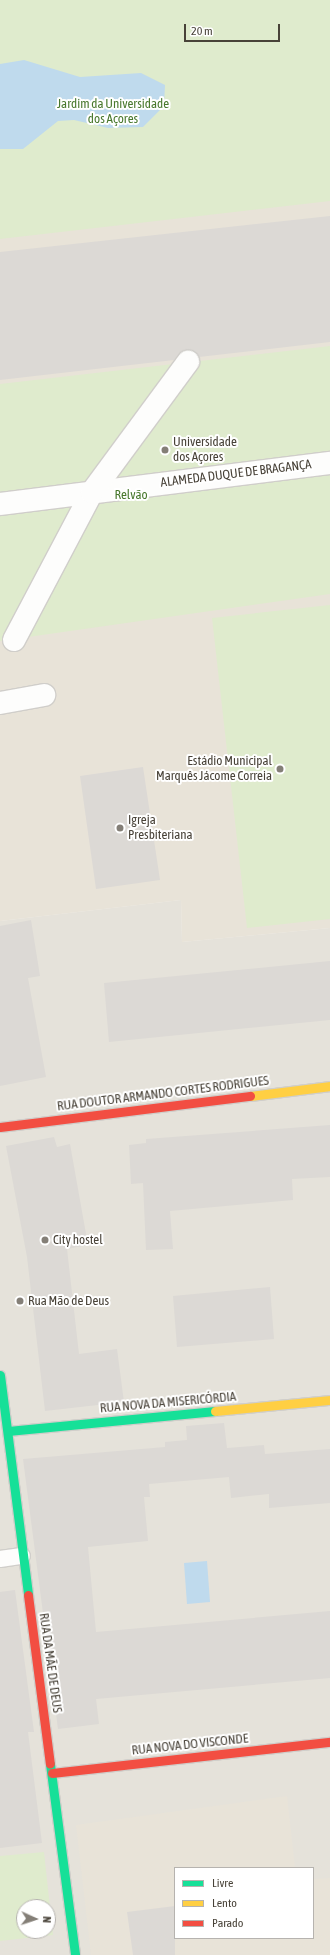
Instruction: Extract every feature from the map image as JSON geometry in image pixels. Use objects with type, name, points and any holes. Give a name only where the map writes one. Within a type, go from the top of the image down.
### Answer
[{"type":"street","points":[[14,640],[92,492],[188,362]]},
{"type":"street","name":"ALAMEDA DUQUE DE BRAGANÇA","points":[[0,504],[330,463]]},
{"type":"street","points":[[0,702],[44,695]]},
{"type":"street","name":"RUA DOUTOR ARMANDO CORTES RODRIGUES","points":[[0,1127],[330,1086]]},
{"type":"street","name":"RUA DA MÃE DE DEUS","points":[[0,1375],[22,1556],[75,1955]]},
{"type":"street","name":"RUA NOVA DA MISERICÓRDIA","points":[[8,1431],[330,1400]]},
{"type":"street","name":"RUA NOVA DO VISCONDE","points":[[52,1773],[330,1742]]},
{"type":"lane","points":[[0,1559],[22,1556]]},
{"type":"shaded area","name":"Universidade dos Açores","points":[[0,0],[330,0],[330,928],[182,942],[181,900],[0,921]]},
{"type":"shaded area","points":[[181,900],[182,942],[330,928],[330,1955],[0,1955],[0,921]]},
{"type":"shaded area","points":[[287,1796],[295,1867],[174,1867],[174,1939],[314,1939],[314,1879],[330,1878],[330,1955],[91,1955],[76,1825]]},
{"type":"green space","name":"Jardim da Universidade dos Açores","points":[[0,0],[330,0],[330,201],[0,239]]},
{"type":"green space","name":"Relvão","points":[[330,346],[330,594],[0,641],[0,384]]},
{"type":"green space","name":"Estádio Municipal Marquês Jácome Correia","points":[[330,605],[330,919],[247,928],[212,618]]},
{"type":"green space","points":[[44,1852],[49,1899],[16,1899],[16,1939],[18,1939],[0,1941],[0,1856]]},
{"type":"water","points":[[24,60],[80,77],[141,73],[165,85],[164,106],[143,127],[108,128],[74,120],[58,121],[23,149],[0,149],[0,64]]},
{"type":"water","points":[[207,1561],[210,1602],[187,1604],[184,1563]]},
{"type":"building","points":[[330,216],[330,342],[199,357],[189,350],[183,351],[174,360],[0,380],[0,252]]},
{"type":"building","name":"Igreja Presbiteriana","points":[[143,767],[160,880],[96,889],[80,776]]},
{"type":"building","points":[[31,920],[40,976],[28,978],[46,1077],[0,1086],[0,926]]},
{"type":"building","points":[[330,961],[330,1020],[109,1042],[104,983]]},
{"type":"building","points":[[330,1125],[330,1177],[292,1179],[293,1200],[170,1211],[173,1249],[146,1250],[143,1183],[131,1184],[129,1145],[146,1143],[146,1139]]},
{"type":"building","points":[[54,1137],[57,1147],[70,1144],[88,1245],[67,1249],[79,1354],[117,1349],[124,1402],[45,1411],[27,1257],[6,1146]]},
{"type":"building","points":[[270,1287],[274,1339],[177,1347],[173,1296]]},
{"type":"building","points":[[224,1423],[227,1448],[264,1445],[265,1454],[330,1449],[330,1503],[269,1508],[269,1494],[231,1498],[229,1477],[149,1484],[150,1497],[144,1497],[148,1541],[88,1547],[96,1632],[330,1611],[330,1678],[96,1699],[99,1724],[58,1729],[23,1459],[165,1447],[165,1442],[187,1440],[186,1426]]},
{"type":"building","points":[[15,1590],[34,1732],[28,1732],[42,1843],[0,1848],[0,1592]]},
{"type":"building","points":[[174,1906],[175,1955],[133,1955],[127,1912]]},
{"type":"traffic: fast","points":[[0,1375],[28,1595]]},
{"type":"traffic: fast","points":[[8,1431],[215,1411]]},
{"type":"traffic: fast","points":[[50,1764],[75,1955]]},
{"type":"traffic: slow","points":[[250,1096],[330,1086]]},
{"type":"traffic: slow","points":[[215,1411],[330,1400]]},
{"type":"traffic: jam","points":[[0,1127],[250,1096]]},
{"type":"traffic: jam","points":[[28,1595],[50,1764]]},
{"type":"traffic: jam","points":[[52,1773],[330,1742]]},
{"type":"place","name":"Universidade dos Açores","points":[[165,450]]},
{"type":"place","name":"Estádio Municipal Marquês Jácome Correia","points":[[280,769]]},
{"type":"place","name":"Igreja Presbiteriana","points":[[120,828]]},
{"type":"place","name":"City hostel","points":[[45,1240]]},
{"type":"place","name":"Rua Mão de Deus","points":[[20,1301]]}]
